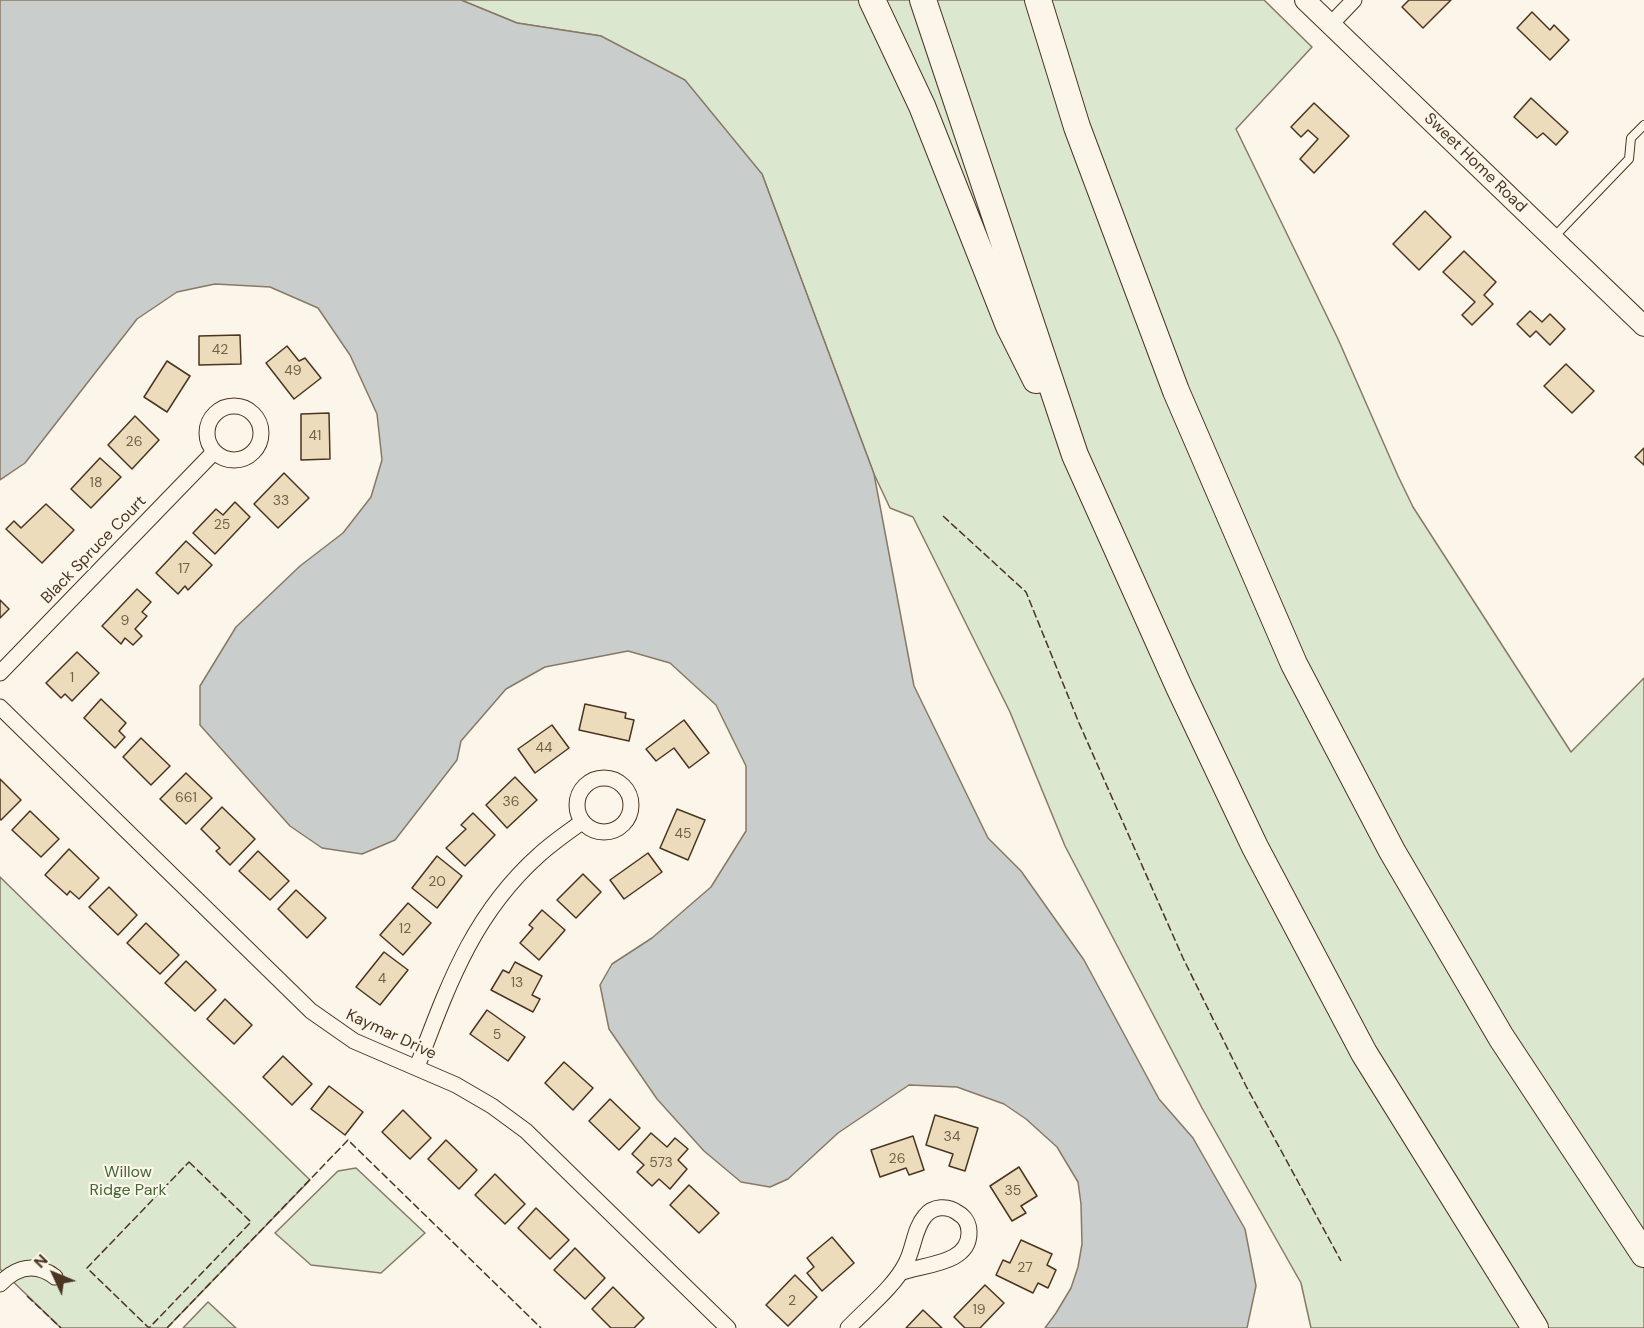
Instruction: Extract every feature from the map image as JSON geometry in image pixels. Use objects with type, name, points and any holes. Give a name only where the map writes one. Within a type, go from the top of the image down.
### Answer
[{"type":"highway","points":[[872,0],[922,106],[1009,326],[1075,455],[1179,687],[1255,847],[1364,1053],[1535,1328]]},
{"type":"highway","points":[[923,0],[1075,455]]},
{"type":"highway","points":[[1038,0],[1077,128],[1176,391],[1294,664],[1392,851],[1501,1038],[1644,1254]]},
{"type":"main road","name":"Sweet Home Road","points":[[1305,0],[1644,326]]},
{"type":"street","points":[[1331,24],[1354,0]]},
{"type":"street","name":"Black Spruce Court","points":[[0,673],[214,452]]},
{"type":"street","name":"Kaymar Drive","points":[[0,707],[311,1011],[354,1041],[456,1085],[526,1131],[728,1328]]},
{"type":"street","points":[[417,1067],[454,971],[471,939],[491,909],[514,880],[539,855],[582,822]]},
{"type":"street","points":[[848,1328],[900,1273],[907,1262],[917,1229],[925,1216],[939,1208],[948,1208],[962,1216],[967,1223],[968,1239],[965,1247],[959,1253],[944,1262],[900,1273]]},
{"type":"street","points":[[0,1284],[7,1276],[27,1267],[45,1269],[55,1276]]},
{"type":"lane","points":[[1553,238],[1629,159],[1631,138],[1644,125]]},
{"type":"green space","points":[[461,0],[1264,0],[1312,47],[1236,129],[1338,339],[1413,507],[1571,752],[1644,678],[1644,1328],[1311,1328],[1301,1283],[1202,1108],[1065,846],[1010,712],[913,517],[890,508],[874,474],[762,174],[601,36],[517,23]]},
{"type":"green space","name":"Willow Ridge Park","points":[[0,877],[310,1180],[167,1328],[61,1328],[0,1269]]},
{"type":"green space","points":[[356,1168],[425,1233],[381,1273],[311,1265],[275,1233],[338,1171]]},
{"type":"green space","points":[[208,1302],[236,1328],[183,1328]]},
{"type":"shaded area","points":[[0,0],[461,0],[517,23],[601,36],[685,80],[762,174],[874,474],[914,686],[988,838],[1021,871],[1084,960],[1159,1099],[1193,1138],[1245,1229],[1256,1286],[1247,1328],[1045,1328],[1071,1288],[1078,1267],[1082,1244],[1078,1182],[1057,1147],[1026,1119],[1004,1104],[957,1087],[909,1085],[838,1133],[788,1179],[770,1187],[741,1182],[704,1151],[657,1099],[609,1029],[600,985],[612,964],[652,938],[711,887],[746,831],[746,766],[716,705],[670,663],[628,651],[545,667],[506,689],[461,741],[457,760],[395,840],[362,854],[322,848],[290,826],[200,725],[200,686],[236,627],[300,566],[343,533],[371,497],[382,460],[377,414],[350,355],[318,308],[270,287],[215,284],[177,292],[137,319],[25,463],[0,480]]},
{"type":"building","points":[[1409,0],[1451,0],[1423,28],[1402,7]]},
{"type":"building","points":[[1532,12],[1550,30],[1554,25],[1569,40],[1550,60],[1517,28]]},
{"type":"building","points":[[1531,98],[1568,132],[1556,145],[1543,133],[1537,138],[1514,117]]},
{"type":"building","points":[[1314,103],[1349,136],[1314,173],[1300,159],[1318,139],[1308,130],[1301,137],[1291,127]]},
{"type":"building","points":[[1425,211],[1451,237],[1419,270],[1393,244]]},
{"type":"building","points":[[1464,251],[1496,282],[1484,295],[1493,304],[1472,325],[1462,315],[1475,302],[1443,272]]},
{"type":"building","points":[[1530,311],[1542,322],[1550,314],[1565,329],[1550,345],[1536,331],[1530,337],[1517,324]]},
{"type":"building","points":[[240,335],[241,364],[199,365],[199,336]]},
{"type":"building","points":[[287,346],[299,361],[305,358],[321,378],[294,399],[266,363]]},
{"type":"building","points":[[167,361],[190,376],[167,412],[144,397]]},
{"type":"building","points":[[1566,364],[1594,391],[1572,413],[1544,386]]},
{"type":"building","points":[[329,413],[330,459],[301,460],[301,414]]},
{"type":"building","points":[[135,416],[159,440],[132,469],[108,445]]},
{"type":"building","points":[[1644,448],[1644,465],[1635,457]]},
{"type":"building","points":[[100,458],[121,477],[91,508],[71,489]]},
{"type":"building","points":[[284,473],[309,498],[278,528],[254,504]]},
{"type":"building","points":[[235,502],[250,517],[215,554],[193,533],[216,509],[223,515]]},
{"type":"building","points":[[46,504],[74,530],[42,563],[6,529],[14,521],[21,528]]},
{"type":"building","points":[[186,541],[212,565],[188,590],[185,586],[178,594],[156,573]]},
{"type":"building","points":[[137,589],[151,602],[142,612],[147,616],[135,629],[142,636],[133,645],[125,638],[121,644],[102,626]]},
{"type":"building","points":[[0,600],[9,609],[0,618]]},
{"type":"building","points":[[77,652],[99,673],[72,701],[65,694],[61,698],[46,683]]},
{"type":"building","points":[[101,699],[126,723],[119,731],[125,737],[115,748],[84,718]]},
{"type":"building","points":[[585,704],[626,713],[625,718],[634,720],[629,741],[579,730]]},
{"type":"building","points":[[684,720],[709,753],[689,768],[674,748],[656,761],[646,749]]},
{"type":"building","points":[[552,725],[569,748],[535,773],[518,749]]},
{"type":"building","points":[[141,738],[170,766],[151,785],[123,757]]},
{"type":"building","points":[[186,773],[212,798],[186,824],[160,799]]},
{"type":"building","points":[[515,777],[537,800],[507,828],[486,805]]},
{"type":"building","points":[[0,779],[21,800],[1,820],[0,819]]},
{"type":"building","points":[[222,807],[255,839],[230,865],[216,851],[220,848],[201,829]]},
{"type":"building","points":[[677,809],[705,820],[688,860],[660,848]]},
{"type":"building","points":[[30,811],[59,839],[41,857],[12,830]]},
{"type":"building","points":[[473,813],[495,835],[465,866],[446,848],[466,829],[461,825]]},
{"type":"building","points":[[69,849],[99,878],[79,899],[70,891],[67,895],[45,875]]},
{"type":"building","points":[[258,851],[289,881],[270,900],[239,871]]},
{"type":"building","points":[[648,853],[662,872],[624,899],[610,880]]},
{"type":"building","points":[[437,856],[462,876],[437,908],[412,888]]},
{"type":"building","points":[[583,874],[601,892],[576,918],[557,900]]},
{"type":"building","points":[[109,887],[137,915],[118,935],[89,907]]},
{"type":"building","points":[[296,890],[326,918],[307,938],[278,909]]},
{"type":"building","points":[[408,903],[431,923],[403,955],[380,935]]},
{"type":"building","points":[[542,910],[565,930],[539,960],[520,943],[533,928],[529,925]]},
{"type":"building","points":[[146,923],[179,955],[160,974],[127,943]]},
{"type":"building","points":[[384,952],[408,970],[380,1005],[356,987]]},
{"type":"building","points":[[186,961],[216,990],[195,1011],[165,983]]},
{"type":"building","points":[[515,962],[542,976],[532,995],[540,999],[533,1012],[491,990],[503,970],[509,973]]},
{"type":"building","points":[[225,999],[252,1025],[234,1044],[207,1019]]},
{"type":"building","points":[[487,1010],[525,1037],[508,1061],[470,1034]]},
{"type":"building","points":[[283,1056],[312,1084],[292,1105],[263,1077]]},
{"type":"building","points":[[564,1062],[593,1088],[573,1110],[545,1083]]},
{"type":"building","points":[[329,1086],[363,1112],[345,1135],[311,1109]]},
{"type":"building","points":[[610,1099],[640,1128],[619,1150],[589,1121]]},
{"type":"building","points":[[403,1110],[431,1138],[410,1159],[382,1132]]},
{"type":"building","points":[[935,1115],[978,1128],[965,1171],[949,1166],[953,1154],[926,1145]]},
{"type":"building","points":[[651,1133],[667,1147],[675,1138],[688,1149],[678,1160],[687,1169],[670,1189],[659,1179],[652,1186],[637,1172],[644,1165],[632,1154]]},
{"type":"building","points":[[913,1136],[924,1170],[909,1175],[906,1168],[880,1177],[871,1150]]},
{"type":"building","points":[[446,1140],[477,1170],[459,1189],[428,1159]]},
{"type":"building","points":[[1019,1167],[1037,1196],[1021,1206],[1026,1213],[1012,1221],[990,1186]]},
{"type":"building","points":[[495,1174],[525,1204],[505,1224],[475,1195]]},
{"type":"building","points":[[689,1185],[719,1213],[699,1233],[670,1205]]},
{"type":"building","points":[[536,1208],[569,1240],[550,1259],[518,1228]]},
{"type":"building","points":[[832,1237],[854,1263],[822,1291],[807,1273],[814,1267],[807,1258]]},
{"type":"building","points":[[1021,1240],[1052,1254],[1047,1265],[1056,1270],[1048,1288],[1038,1283],[1033,1293],[996,1275],[1003,1260],[1010,1263]]},
{"type":"building","points":[[575,1248],[605,1278],[585,1299],[554,1270]]},
{"type":"building","points":[[795,1275],[817,1297],[788,1326],[766,1305]]},
{"type":"building","points":[[985,1285],[1004,1303],[980,1328],[965,1328],[954,1317]]},
{"type":"building","points":[[613,1287],[644,1318],[634,1328],[611,1328],[592,1309]]},
{"type":"building","points":[[923,1310],[942,1328],[906,1328]]},
{"type":"fence","points":[[943,516],[1026,592],[1079,723],[1183,958],[1246,1086],[1341,1261]]},
{"type":"fence","points":[[167,1328],[348,1140],[541,1328]]},
{"type":"fence","points":[[189,1162],[251,1222],[149,1328],[87,1268],[189,1162]]},
{"type":"fence","points":[[27,1296],[61,1328]]}]
